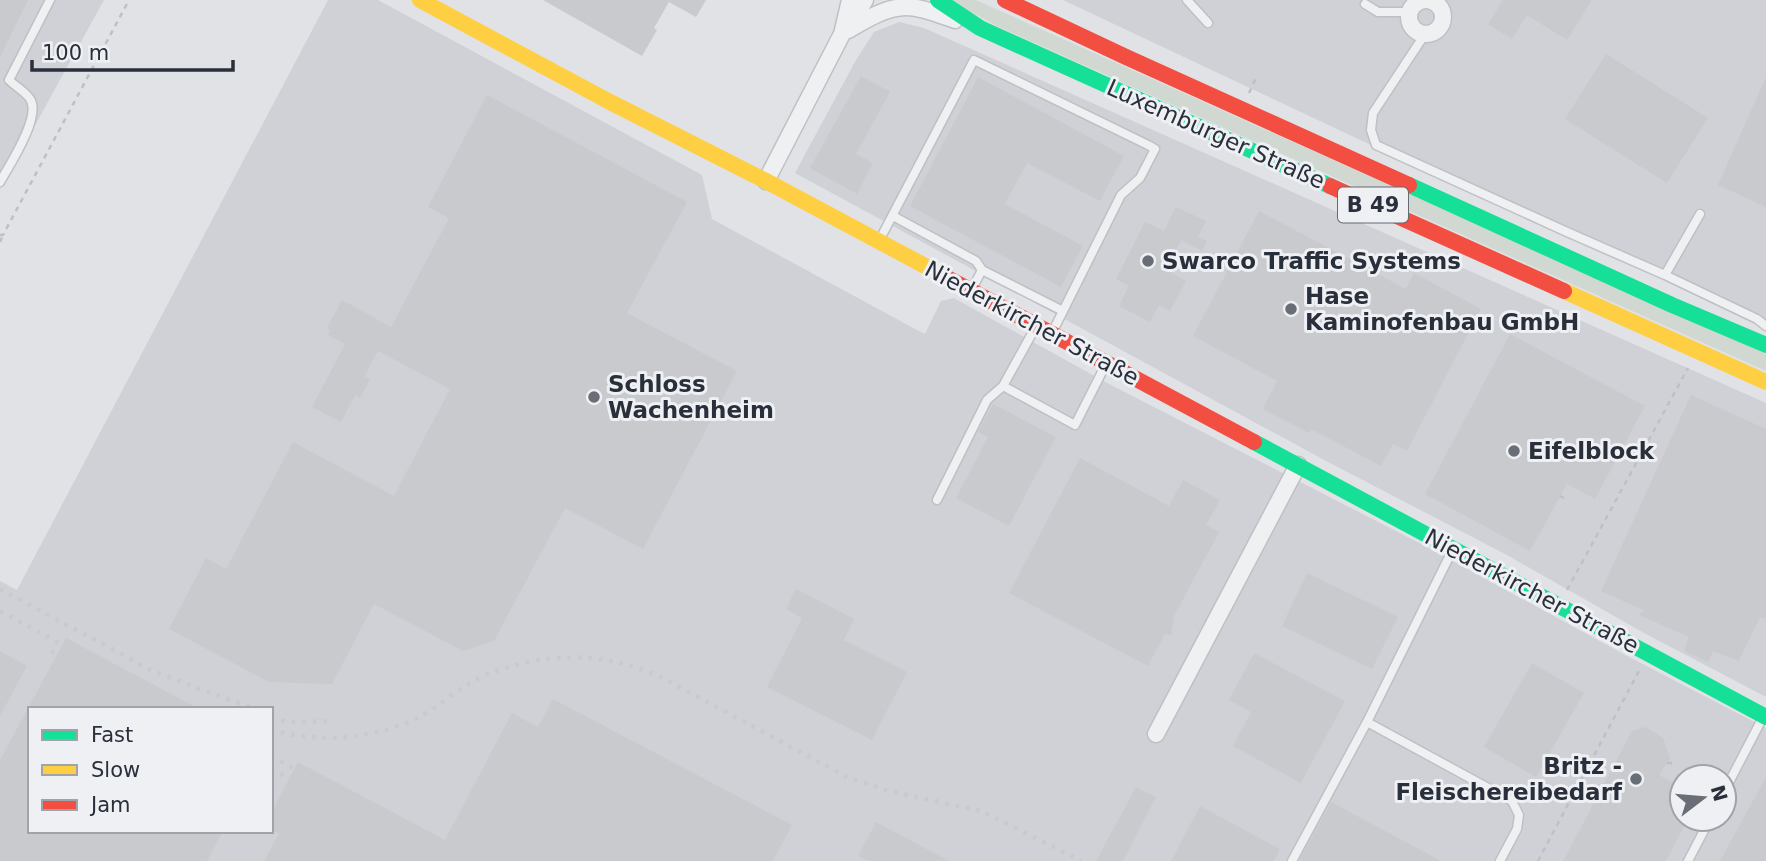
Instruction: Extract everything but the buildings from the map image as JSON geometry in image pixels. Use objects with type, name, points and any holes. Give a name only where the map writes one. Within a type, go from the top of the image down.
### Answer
[{"type":"main road","name":"Niederkircher Straße","points":[[420,0],[1037,325],[1648,654],[1765,713]]},
{"type":"main road","name":"Luxemburger Straße","points":[[938,0],[980,28],[1766,382]]},
{"type":"main road","name":"Luxemburger Straße","points":[[1005,0],[1672,305],[1766,345]]},
{"type":"street","points":[[843,33],[850,0]]},
{"type":"street","points":[[766,181],[843,33],[865,0]]},
{"type":"street","points":[[1431,0],[1440,6],[1443,14],[1441,27],[1433,33],[1420,33],[1412,26],[1410,12],[1414,5],[1431,0]]},
{"type":"street","points":[[843,33],[881,13],[907,7],[980,28]]},
{"type":"street","points":[[1156,734],[1298,465]]},
{"type":"lane","points":[[0,182],[25,136],[33,106],[31,99],[4,78],[50,0]]},
{"type":"lane","points":[[1187,0],[1208,23]]},
{"type":"lane","points":[[1365,4],[1378,12],[1410,12]]},
{"type":"lane","points":[[1425,34],[1373,113],[1371,130],[1376,145],[1665,275],[1757,319],[1766,326]]},
{"type":"lane","points":[[879,242],[974,60],[1148,145],[1155,149],[1150,161],[1140,178],[1121,195],[1052,333]]},
{"type":"lane","points":[[1665,275],[1700,214]]},
{"type":"lane","points":[[892,216],[972,258],[982,270],[1063,311]]},
{"type":"lane","points":[[971,291],[982,270]]},
{"type":"lane","points":[[937,499],[987,400],[1003,386],[1037,325]]},
{"type":"lane","points":[[1003,386],[1075,425],[1106,362]]},
{"type":"lane","points":[[1292,861],[1367,722],[1454,548]]},
{"type":"lane","points":[[1738,765],[1765,713]]},
{"type":"lane","points":[[1367,722],[1512,801],[1519,815],[1517,829],[1500,861]]},
{"type":"lane","points":[[1688,861],[1703,833]]},
{"type":"path","points":[[0,242],[129,0]]},
{"type":"path","points":[[1248,96],[1257,76]]},
{"type":"path","points":[[1559,605],[1689,366]]},
{"type":"path","points":[[1538,861],[1648,654]]},
{"type":"shaded area","points":[[0,0],[104,0],[0,189]]},
{"type":"shaded area","points":[[328,0],[378,0],[702,175],[712,219],[917,330],[925,334],[941,301],[954,298],[1109,384],[1427,547],[1766,728],[1766,861],[0,861],[0,581],[17,590]]},
{"type":"shaded area","points":[[949,0],[976,0],[1766,354],[1766,371],[999,27]]},
{"type":"shaded area","points":[[1063,0],[1766,0],[1766,323],[1458,186]]},
{"type":"shaded area","points":[[899,22],[924,28],[1766,403],[1766,697],[795,173],[874,32]]},
{"type":"railway","points":[[0,589],[151,670],[253,707]]},
{"type":"railway","points":[[0,611],[178,707]]},
{"type":"railway","points":[[51,651],[155,707]]},
{"type":"railway","points":[[273,730],[331,738],[374,733],[414,720],[469,683],[505,668],[556,658],[605,660],[661,677],[845,776],[889,791],[981,811],[1082,861]]},
{"type":"railway","points":[[273,719],[332,721]]},
{"type":"railway","points":[[273,757],[467,861]]},
{"type":"railway","points":[[273,770],[442,861]]},
{"type":"traffic: fast","points":[[938,0],[980,28],[1330,186]]},
{"type":"traffic: fast","points":[[1409,185],[1766,345]]},
{"type":"traffic: fast","points":[[1254,442],[1766,717]]},
{"type":"traffic: slow","points":[[420,0],[940,274]]},
{"type":"traffic: slow","points":[[1564,291],[1766,382]]},
{"type":"traffic: jam","points":[[1005,0],[1409,185]]},
{"type":"traffic: jam","points":[[1330,186],[1564,291]]},
{"type":"traffic: jam","points":[[940,274],[1254,442]]},
{"type":"place","name":"Swarco Traffic Systems","points":[[1148,261]]},
{"type":"place","name":"Hase Kaminofenbau GmbH","points":[[1291,309]]},
{"type":"place","name":"Schloss Wachenheim","points":[[594,397]]},
{"type":"place","name":"Eifelblock","points":[[1514,451]]},
{"type":"place","name":"Britz - Fleischereibedarf","points":[[1636,779]]}]
